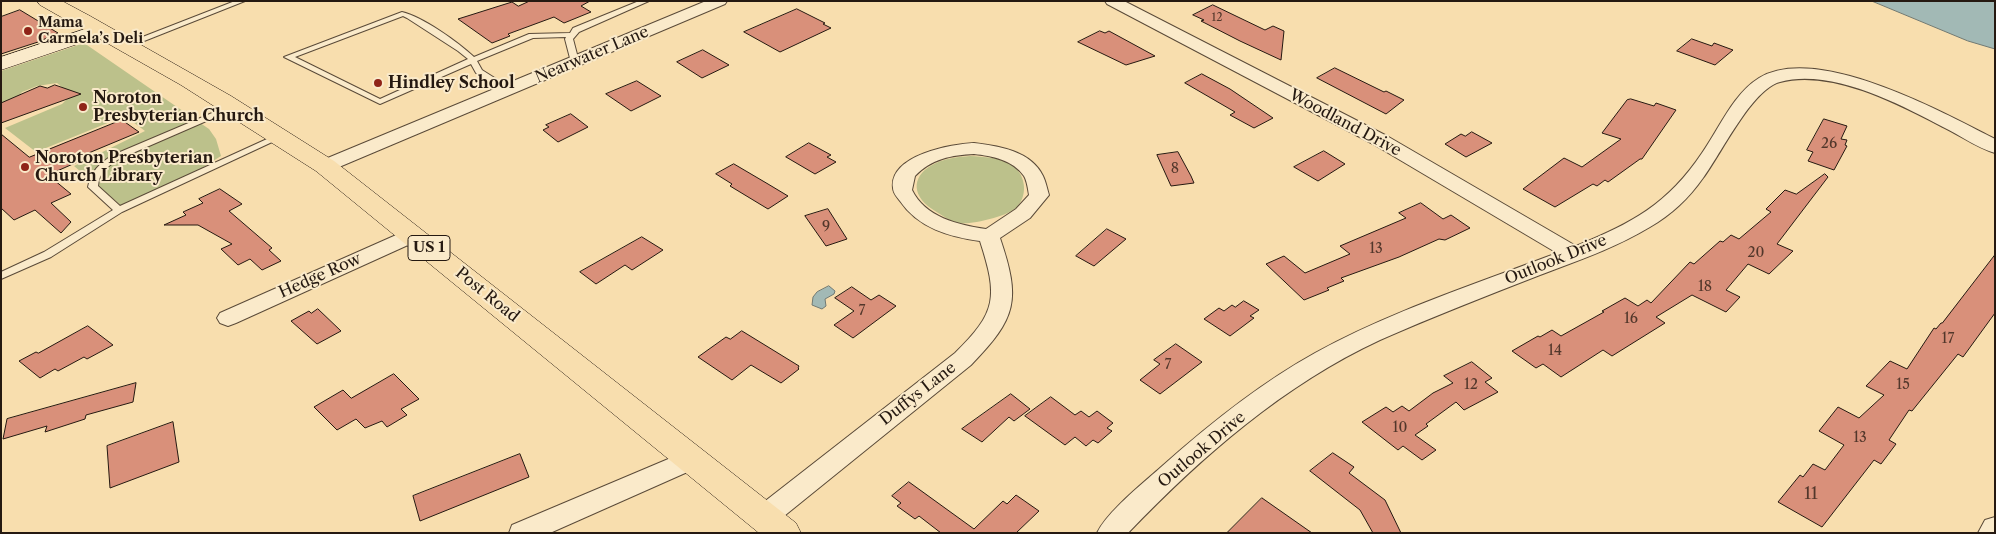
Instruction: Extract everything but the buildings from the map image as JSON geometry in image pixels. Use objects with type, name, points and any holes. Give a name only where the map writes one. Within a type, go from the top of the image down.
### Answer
[{"type":"main road","name":"Post Road","points":[[47,1],[281,136],[325,166],[774,525]]},
{"type":"main road","points":[[1,64],[100,30]]},
{"type":"street","name":"Nearwater Lane","points":[[325,166],[720,1]]},
{"type":"street","name":"Woodland Drive","points":[[1112,1],[1380,140],[1574,254]]},
{"type":"street","name":"Outlook Drive","points":[[1110,533],[1220,430],[1316,363],[1403,321],[1574,254],[1632,228],[1672,203],[1705,164],[1739,111],[1760,84],[1776,77],[1796,74],[1833,78],[1875,90],[1922,109],[1995,147]]},
{"type":"street","points":[[974,149],[997,152],[1020,160],[1034,175],[1039,194],[1032,207],[1018,219],[989,236],[966,233],[924,218],[910,204],[902,190],[903,179],[911,167],[929,157],[946,152],[974,149]]},
{"type":"street","name":"Hedge Row","points":[[228,318],[412,235]]},
{"type":"street","name":"Duffys Lane","points":[[774,525],[984,339],[997,321],[1004,292],[998,263],[989,236]]},
{"type":"street","points":[[522,533],[692,459]]},
{"type":"street","points":[[1992,533],[1995,528]]},
{"type":"lane","points":[[126,45],[242,1]]},
{"type":"lane","points":[[575,62],[569,38],[576,30],[646,1]]},
{"type":"lane","points":[[509,90],[479,71],[473,60],[461,49],[410,16],[402,14],[288,57],[380,102],[473,60],[532,36],[572,35]]},
{"type":"lane","points":[[120,210],[93,187],[94,177],[101,166],[116,157],[231,107]]},
{"type":"lane","points":[[1,276],[26,267],[66,245],[120,210],[281,136]]},
{"type":"green space","points":[[84,43],[209,129],[216,139],[221,156],[186,178],[124,208],[74,166],[145,131],[125,116],[36,152],[5,128],[62,104],[71,95],[57,83],[37,86],[1,103],[1,71]]},
{"type":"green space","points":[[970,156],[1002,160],[1016,168],[1024,184],[1023,196],[1017,207],[998,217],[959,223],[948,219],[925,203],[917,191],[918,178],[922,173],[940,161]]},
{"type":"water","points":[[1872,1],[1995,1],[1995,49],[1968,41]]},
{"type":"water","points":[[829,286],[835,291],[834,294],[825,299],[826,306],[822,309],[812,305],[813,297],[817,292]]},
{"type":"place","name":"Mama Carmela’s Deli","points":[[28,31]]},
{"type":"place","name":"Hindley School","points":[[378,83]]},
{"type":"place","name":"Noroton Presbyterian Church","points":[[83,107]]},
{"type":"place","name":"Noroton Presbyterian Church Library","points":[[25,167]]}]
